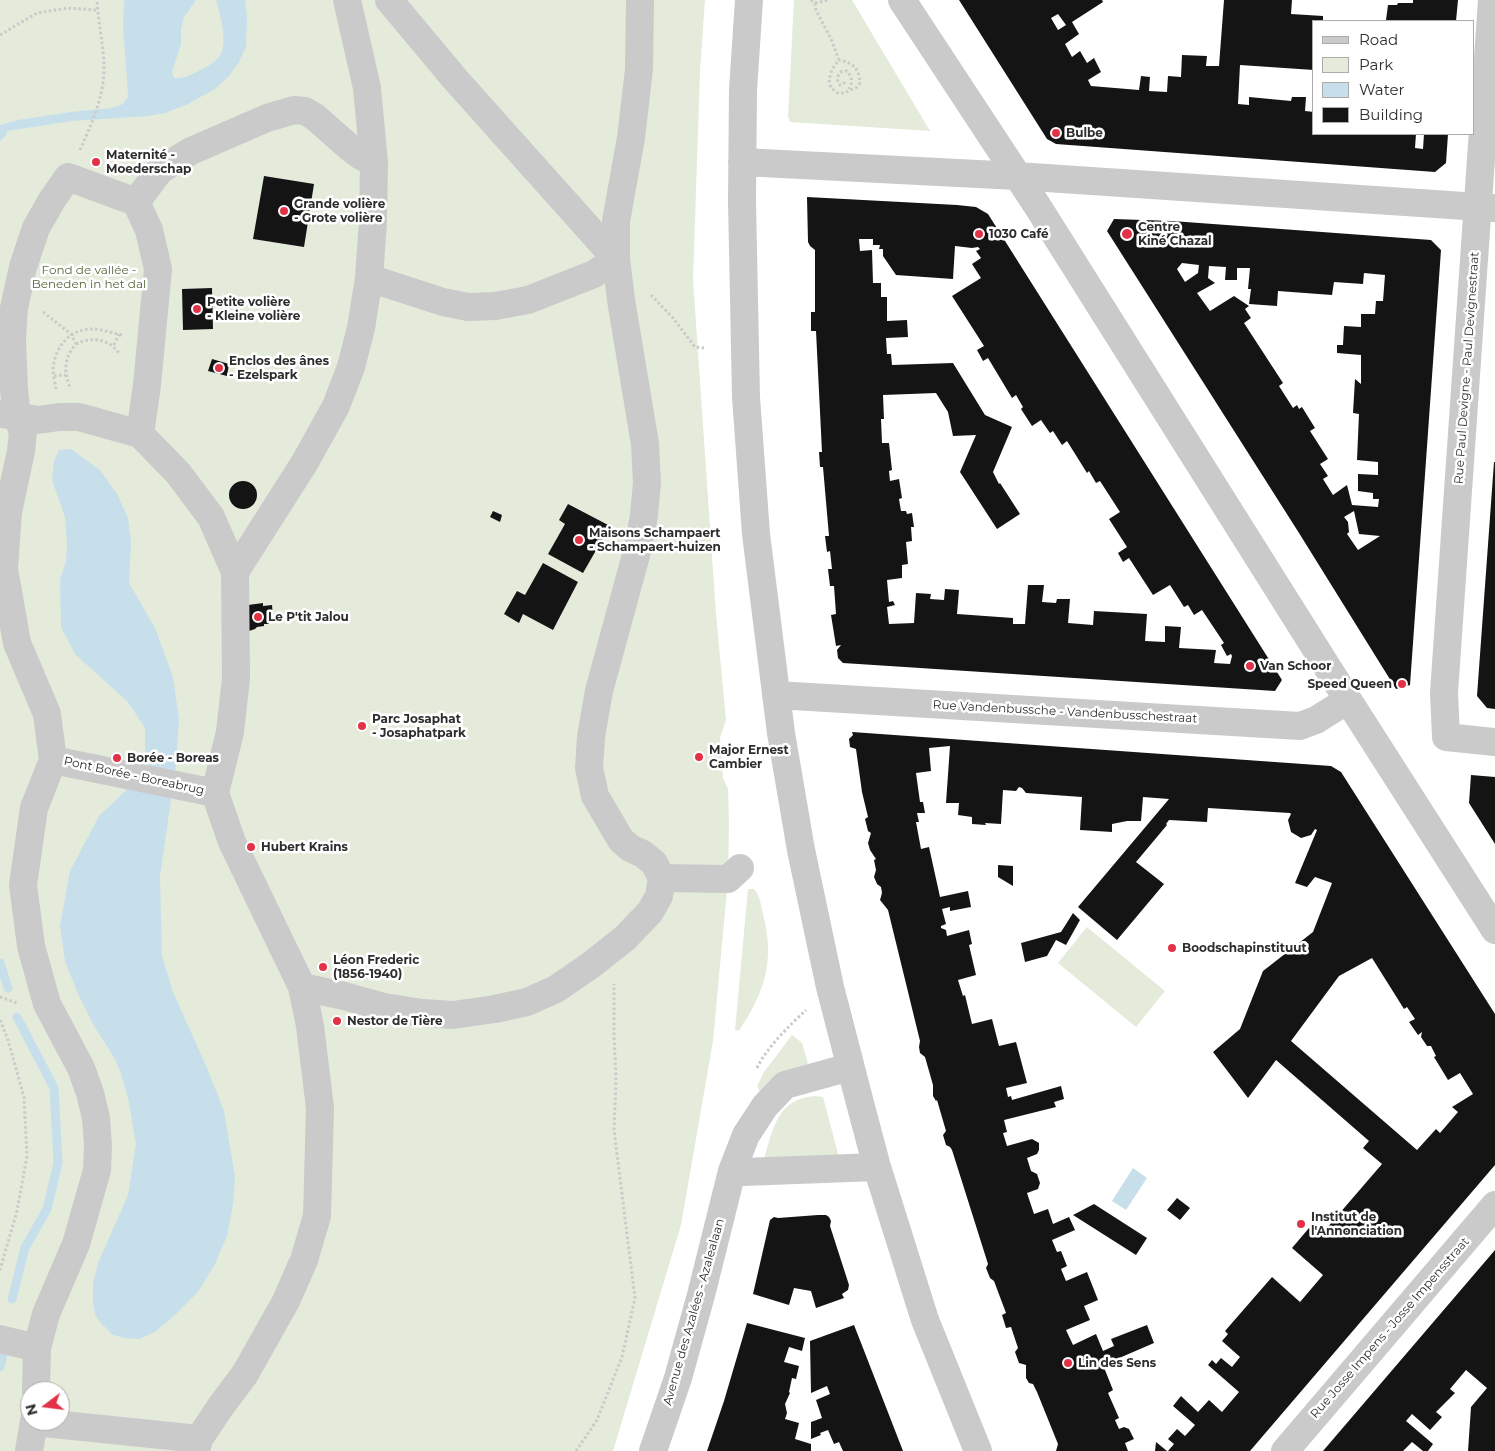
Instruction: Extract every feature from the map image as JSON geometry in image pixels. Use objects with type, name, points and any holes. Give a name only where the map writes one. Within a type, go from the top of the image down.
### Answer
[{"type":"street","points":[[235,572],[305,462],[336,406],[351,367],[361,328],[369,278],[374,221],[374,162],[367,88],[347,0]]},
{"type":"street","points":[[389,0],[455,79],[616,259]]},
{"type":"street","points":[[302,987],[384,1007],[422,1013],[453,1015],[527,1002],[556,989],[591,965],[625,938],[650,912],[659,896],[662,878],[654,863],[621,840],[595,796],[589,768],[591,737],[600,691],[639,544],[644,515],[646,444],[621,300],[616,259],[616,221],[631,138],[639,69],[640,0]]},
{"type":"street","points":[[749,0],[743,90],[743,329],[756,534],[776,695],[801,850],[830,987],[850,1067],[877,1167],[925,1320],[978,1451]]},
{"type":"street","points":[[902,0],[1017,176],[1495,930]]},
{"type":"street","name":"Rue Paul Devigne - Paul Devignestraat","points":[[1492,0],[1486,208],[1445,681],[1446,737],[1495,742]]},
{"type":"street","points":[[136,202],[160,170],[191,151],[267,118],[294,110],[305,111],[315,117],[349,148],[374,162]]},
{"type":"street","points":[[742,162],[1017,176],[1486,208]]},
{"type":"street","points":[[9,415],[14,390],[12,339],[14,308],[24,267],[36,228],[68,177],[136,202],[149,230],[158,269],[147,384],[140,434]]},
{"type":"street","points":[[369,278],[443,302],[468,307],[495,306],[528,300],[545,294],[594,274],[616,259]]},
{"type":"street","points":[[9,415],[38,420],[59,417],[79,418],[140,434],[178,472],[211,517],[235,572],[236,678],[230,732],[215,793],[232,842],[302,987],[310,1026],[320,1108],[317,1216],[304,1260],[286,1301],[246,1374],[221,1406],[197,1445],[70,1426]]},
{"type":"street","points":[[9,415],[23,432],[21,451],[8,512],[4,569],[17,643],[47,714],[53,760],[34,808],[23,885],[25,902],[31,946],[47,1004],[82,1068],[96,1118],[98,1145],[97,1170],[86,1209],[72,1252],[46,1314],[38,1348],[36,1381]]},
{"type":"street","name":"Rue Vandenbussche - Vandenbusschestraat","points":[[776,695],[1300,726],[1316,720],[1348,700]]},
{"type":"street","name":"Pont Borée - Boreabrug","points":[[53,760],[215,793]]},
{"type":"street","points":[[662,878],[728,879],[740,868]]},
{"type":"street","name":"Avenue des Azalées - Azalealaan","points":[[652,1451],[678,1378],[701,1296],[732,1171],[746,1135],[764,1106],[785,1085],[850,1067]]},
{"type":"street","points":[[732,1171],[877,1167]]},
{"type":"street","name":"Rue Josse Impens - Josse Impensstraat","points":[[1284,1451],[1495,1205]]},
{"type":"street","points":[[0,1339],[38,1348]]},
{"type":"street","points":[[29,1451],[32,1431]]},
{"type":"path","points":[[92,124],[101,94],[104,69],[97,0]]},
{"type":"path","points":[[810,0],[815,2],[829,0]]},
{"type":"path","points":[[815,2],[816,10],[831,39],[839,60]]},
{"type":"path","points":[[0,35],[37,13],[68,8],[97,10]]},
{"type":"path","points":[[839,60],[854,66],[859,73],[860,82],[857,88],[844,93],[838,93],[831,88],[829,80],[832,69],[839,60]]},
{"type":"path","points":[[845,82],[840,85],[838,83],[838,74],[842,71],[847,71],[852,79],[849,90]]},
{"type":"path","points":[[648,292],[673,318],[695,347],[704,348]]},
{"type":"path","points":[[59,417],[53,368],[56,353],[70,334],[80,330],[93,329],[151,341]]},
{"type":"path","points":[[70,334],[76,344]]},
{"type":"path","points":[[114,346],[119,334]]},
{"type":"path","points":[[72,390],[65,375],[66,363],[69,353],[76,344],[82,341],[98,340],[108,342],[114,346],[122,359]]},
{"type":"path","points":[[54,376],[65,375]]},
{"type":"path","points":[[576,1451],[597,1420],[622,1357],[635,1298],[614,1130],[616,1078],[613,1006],[614,946]]},
{"type":"path","points":[[0,1020],[8,1040],[24,1097],[27,1156],[17,1211],[0,1270]]},
{"type":"green space","name":"Parc Josaphat - Josaphatpark","points":[[0,0],[705,0],[700,71],[693,280],[716,614],[726,720],[720,737],[723,778],[728,789],[728,879],[713,1041],[681,1225],[613,1451],[0,1451]]},
{"type":"green space","points":[[794,0],[852,0],[930,131],[790,122],[788,116]]},
{"type":"green space","points":[[748,889],[754,889],[760,901],[766,931],[768,962],[761,989],[739,1031],[735,1030]]},
{"type":"green space","points":[[1087,927],[1165,991],[1136,1027],[1058,963]]},
{"type":"green space","points":[[792,1035],[802,1043],[808,1064],[760,1092],[757,1086],[764,1072]]},
{"type":"green space","points":[[814,1096],[823,1097],[840,1161],[764,1158],[774,1126],[785,1109],[792,1103]]},
{"type":"water","points":[[124,0],[196,0],[184,17],[181,29],[181,44],[172,72],[174,78],[187,76],[208,66],[222,52],[224,37],[216,0],[245,0],[247,16],[246,47],[239,62],[229,76],[215,89],[186,105],[165,113],[148,116],[72,121],[7,131],[7,134],[0,141],[0,125],[18,120],[111,108],[123,104],[128,97],[123,27]]},
{"type":"water","points":[[71,449],[100,470],[117,494],[128,518],[131,543],[129,583],[155,628],[173,677],[179,719],[176,765],[160,876],[162,956],[173,992],[224,1111],[235,1176],[233,1204],[227,1236],[215,1264],[198,1292],[177,1313],[155,1332],[139,1339],[113,1335],[99,1321],[95,1314],[93,1284],[98,1263],[128,1195],[136,1144],[128,1098],[121,1074],[115,1059],[93,1024],[78,994],[65,961],[60,926],[70,871],[99,816],[137,780],[145,761],[145,728],[128,702],[75,654],[61,627],[60,579],[66,562],[67,545],[65,517],[52,480],[54,461],[59,450]]},
{"type":"water","points":[[1133,1168],[1147,1178],[1126,1210],[1112,1201]]},
{"type":"building","points":[[959,0],[1102,0],[1103,2],[1072,22],[1079,34],[1065,44],[1072,57],[1080,51],[1087,63],[1094,58],[1101,72],[1088,80],[1091,86],[1139,90],[1141,76],[1150,77],[1149,91],[1167,92],[1168,76],[1181,77],[1182,55],[1207,56],[1206,66],[1219,66],[1224,0],[1292,0],[1291,14],[1323,16],[1323,20],[1312,20],[1312,70],[1240,65],[1238,104],[1249,105],[1249,97],[1291,101],[1292,97],[1306,97],[1305,111],[1312,112],[1312,135],[1416,135],[1415,148],[1423,149],[1424,135],[1448,135],[1446,163],[1435,172],[1056,144],[1047,139]],"holes":[[[1058,14],[1066,25],[1058,30],[1051,18]]]},
{"type":"building","points":[[1413,0],[1458,0],[1456,20],[1386,20],[1388,5],[1413,3]]},
{"type":"building","name":"Grande volière - Grote volière","points":[[264,176],[314,184],[304,247],[253,239]]},
{"type":"building","points":[[807,197],[957,205],[976,207],[988,214],[1282,680],[1275,691],[843,663],[838,658],[837,650],[841,645],[836,646],[831,615],[836,614],[834,586],[830,586],[828,569],[832,569],[830,551],[827,552],[825,536],[829,536],[823,467],[820,467],[819,452],[822,452],[816,331],[811,331],[811,312],[815,312],[815,250],[808,242]],"holes":[[[859,239],[873,239],[873,245],[880,245],[879,249],[883,249],[883,256],[896,275],[953,279],[955,246],[978,247],[980,249],[976,251],[981,258],[972,264],[981,278],[952,296],[984,346],[977,350],[983,361],[988,358],[1012,398],[1016,395],[1023,407],[1021,409],[1032,426],[1041,420],[1050,433],[1053,431],[1062,445],[1067,441],[1087,473],[1089,471],[1096,483],[1100,481],[1120,512],[1109,519],[1127,547],[1118,553],[1123,562],[1129,558],[1153,595],[1170,585],[1184,607],[1188,605],[1194,615],[1202,610],[1224,643],[1221,645],[1227,656],[1231,654],[1230,664],[1214,663],[1216,650],[1179,648],[1181,627],[1165,626],[1165,642],[1145,641],[1147,614],[1094,611],[1093,625],[1068,623],[1070,599],[1057,599],[1056,603],[1042,602],[1044,585],[1028,585],[1025,624],[1013,624],[1013,618],[957,614],[959,590],[945,589],[944,600],[930,599],[931,594],[916,593],[914,623],[889,624],[887,607],[895,605],[893,601],[889,602],[887,580],[902,578],[902,565],[908,564],[906,542],[912,541],[911,527],[914,527],[912,513],[907,514],[906,511],[901,511],[899,499],[902,498],[899,479],[890,481],[889,471],[892,470],[889,443],[882,443],[883,395],[936,393],[948,412],[953,436],[976,435],[960,472],[997,529],[1020,514],[993,472],[1012,427],[985,415],[953,363],[892,365],[891,354],[887,354],[886,338],[908,337],[907,320],[887,321],[887,297],[881,297],[881,283],[873,283],[872,250],[860,251]]]},
{"type":"building","points":[[1114,219],[1172,221],[1431,240],[1441,250],[1410,685],[1396,689],[1107,231]],"holes":[[[1182,263],[1199,265],[1198,273],[1185,282],[1177,269]],[[1209,266],[1226,267],[1225,280],[1237,280],[1237,268],[1250,268],[1248,289],[1251,289],[1249,304],[1277,306],[1278,291],[1332,295],[1334,282],[1363,284],[1364,273],[1385,275],[1383,301],[1376,301],[1375,314],[1361,314],[1361,327],[1344,326],[1343,345],[1337,345],[1337,353],[1361,355],[1361,384],[1355,379],[1353,413],[1359,414],[1357,460],[1378,462],[1378,475],[1358,474],[1358,491],[1373,493],[1373,499],[1379,499],[1378,507],[1352,505],[1347,485],[1333,495],[1323,479],[1328,476],[1320,464],[1328,459],[1310,431],[1315,428],[1302,407],[1299,409],[1297,405],[1293,408],[1279,386],[1283,383],[1244,323],[1251,318],[1245,309],[1249,306],[1234,296],[1210,311],[1197,293],[1215,283],[1208,278]],[[1354,511],[1359,534],[1380,536],[1358,550],[1347,534],[1349,532],[1348,522],[1344,517]]]},
{"type":"building","name":"Petite volière - Kleine volière","points":[[212,288],[213,329],[183,330],[182,289]]},
{"type":"building","name":"Enclos des ânes - Ezelspark","points":[[212,359],[229,364],[227,376],[208,371]]},
{"type":"building","points":[[1494,462],[1495,709],[1487,708],[1477,696]]},
{"type":"building","points":[[243,481],[253,485],[257,495],[253,505],[243,509],[233,505],[229,495],[233,485]]},
{"type":"building","name":"Maisons Schampaert - Schampaert-huizen","points":[[568,504],[610,526],[583,573],[548,554],[565,524],[559,520]]},
{"type":"building","points":[[493,511],[502,515],[500,522],[490,517]]},
{"type":"building","points":[[543,563],[578,582],[553,630],[523,614],[519,623],[504,614],[517,591],[525,595]]},
{"type":"building","points":[[263,603],[263,606],[272,605],[273,618],[268,618],[269,624],[264,624],[264,626],[249,631],[248,605]]},
{"type":"building","points":[[852,732],[1331,766],[1341,772],[1495,1014],[1495,1165],[1250,1451],[1168,1451],[1174,1444],[1168,1439],[1177,1429],[1185,1436],[1195,1425],[1173,1406],[1181,1396],[1198,1412],[1209,1400],[1222,1412],[1239,1392],[1208,1365],[1212,1360],[1216,1364],[1221,1358],[1232,1367],[1240,1357],[1222,1341],[1228,1334],[1225,1331],[1272,1277],[1300,1302],[1323,1275],[1292,1248],[1309,1228],[1320,1236],[1382,1164],[1363,1148],[1369,1141],[1276,1060],[1248,1098],[1213,1052],[1240,1029],[1263,971],[1313,932],[1332,883],[1315,877],[1307,887],[1295,883],[1317,830],[1315,829],[1311,835],[1301,838],[1291,832],[1288,820],[1290,813],[1208,808],[1207,822],[1169,820],[1167,825],[1136,862],[1164,884],[1117,940],[1078,907],[1169,799],[1143,797],[1141,821],[1112,824],[1112,832],[1080,830],[1082,797],[1026,793],[1019,787],[1016,791],[1003,790],[1001,824],[972,824],[972,817],[958,815],[959,803],[946,803],[950,746],[929,748],[931,771],[916,773],[920,802],[923,802],[925,813],[917,813],[919,822],[916,822],[921,849],[929,847],[940,897],[968,891],[971,907],[950,911],[950,907],[942,909],[946,924],[941,926],[941,928],[946,930],[947,936],[969,930],[972,944],[969,945],[976,975],[958,980],[963,996],[965,995],[972,1024],[992,1019],[999,1046],[1016,1042],[1027,1083],[1006,1088],[1008,1097],[1011,1096],[1012,1100],[1061,1086],[1064,1099],[1054,1102],[1056,1107],[1004,1120],[1007,1132],[1003,1133],[1007,1146],[1032,1139],[1039,1143],[1037,1154],[1027,1158],[1031,1171],[1037,1174],[1040,1183],[1038,1189],[1027,1193],[1034,1214],[1048,1209],[1053,1224],[1069,1217],[1075,1230],[1052,1240],[1057,1252],[1061,1251],[1067,1266],[1061,1269],[1066,1281],[1087,1272],[1098,1300],[1084,1306],[1090,1320],[1066,1330],[1073,1345],[1096,1334],[1103,1351],[1114,1346],[1111,1339],[1147,1325],[1154,1343],[1103,1365],[1113,1390],[1108,1393],[1119,1418],[1115,1420],[1119,1429],[1124,1427],[1129,1429],[1134,1439],[1125,1443],[1128,1451],[1056,1451],[1058,1444],[1037,1392],[1033,1384],[1029,1383],[1026,1378],[1026,1365],[1019,1363],[1015,1352],[1018,1348],[1011,1327],[1006,1328],[1002,1315],[1006,1313],[994,1281],[990,1278],[986,1268],[988,1264],[952,1150],[946,1145],[943,1135],[946,1131],[937,1100],[933,1096],[933,1085],[925,1057],[920,1053],[920,1041],[888,910],[880,900],[881,887],[877,884],[874,877],[876,870],[874,860],[876,859],[868,843],[871,833],[868,831],[865,819],[868,817],[862,792],[856,749],[850,747],[849,739],[853,735]],"holes":[[[1372,958],[1404,1009],[1407,1007],[1415,1019],[1409,1022],[1418,1035],[1422,1032],[1421,1037],[1427,1046],[1431,1046],[1436,1056],[1434,1057],[1448,1080],[1460,1073],[1473,1094],[1452,1107],[1458,1112],[1440,1133],[1436,1129],[1417,1150],[1291,1041],[1339,976]]]},
{"type":"building","points":[[1471,775],[1495,777],[1495,844],[1469,803]]},
{"type":"building","points":[[998,865],[1013,866],[1013,886],[998,877]]},
{"type":"building","points":[[1073,913],[1080,920],[1066,945],[1056,940],[1047,956],[1025,962],[1021,943],[1061,932]]},
{"type":"building","points":[[1177,1198],[1190,1208],[1180,1220],[1167,1210]]},
{"type":"building","points":[[1094,1204],[1147,1238],[1136,1255],[1073,1215]]},
{"type":"building","points":[[826,1215],[831,1221],[830,1226],[849,1285],[848,1290],[842,1294],[844,1298],[816,1308],[811,1291],[794,1288],[789,1305],[753,1294],[770,1220],[774,1217]]},
{"type":"building","points":[[1495,1250],[1495,1451],[1468,1451],[1471,1407],[1487,1388],[1466,1370],[1450,1389],[1455,1393],[1436,1412],[1442,1417],[1430,1430],[1412,1414],[1406,1421],[1433,1444],[1428,1451],[1423,1451],[1412,1442],[1403,1451],[1323,1451]]},
{"type":"building","points":[[747,1323],[805,1338],[802,1351],[789,1347],[784,1362],[799,1366],[796,1379],[792,1378],[790,1393],[785,1404],[787,1413],[785,1419],[799,1423],[795,1439],[811,1444],[811,1451],[707,1451]]},
{"type":"building","points":[[854,1325],[903,1451],[843,1451],[839,1442],[834,1444],[828,1430],[811,1439],[811,1422],[822,1418],[816,1400],[830,1394],[827,1386],[811,1393],[810,1341]]},
{"type":"building","points":[[1156,1442],[1167,1451],[1155,1451]]},
{"type":"waterway","points":[[0,963],[8,988]]},
{"type":"waterway","points":[[12,1299],[25,1248],[47,1209],[58,1163],[54,1088],[17,1017]]},
{"type":"waterway","points":[[0,1367],[3,1354]]},
{"type":"place","name":"Bulbe","points":[[1056,133]]},
{"type":"place","name":"Maternité - Moederschap","points":[[96,162]]},
{"type":"place","name":"Grande volière - Grote volière","points":[[284,211]]},
{"type":"place","name":"1030 Café","points":[[979,234]]},
{"type":"place","name":"Centre Kiné Chazal","points":[[1127,234]]},
{"type":"place","name":"Petite volière - Kleine volière","points":[[197,309]]},
{"type":"place","name":"Enclos des ânes - Ezelspark","points":[[219,368]]},
{"type":"place","name":"Maisons Schampaert - Schampaert-huizen","points":[[579,540]]},
{"type":"place","name":"Le P'tit Jalou","points":[[258,617]]},
{"type":"place","name":"Van Schoor","points":[[1250,666]]},
{"type":"place","name":"Speed Queen","points":[[1402,684]]},
{"type":"place","name":"Parc Josaphat - Josaphatpark","points":[[362,726]]},
{"type":"place","name":"Major Ernest Cambier","points":[[699,757]]},
{"type":"place","name":"Borée - Boreas","points":[[117,758]]},
{"type":"place","name":"Hubert Krains","points":[[251,847]]},
{"type":"place","name":"Boodschapinstituut","points":[[1172,948]]},
{"type":"place","name":"Léon Frederic (1856-1940)","points":[[323,967]]},
{"type":"place","name":"Nestor de Tière","points":[[337,1021]]},
{"type":"place","name":"Institut de l'Annonciation","points":[[1301,1224]]},
{"type":"place","name":"Lin des Sens","points":[[1068,1363]]},
{"type":"park label","name":"Fond de vallée - Beneden in het dal","points":[[89,277]]}]
